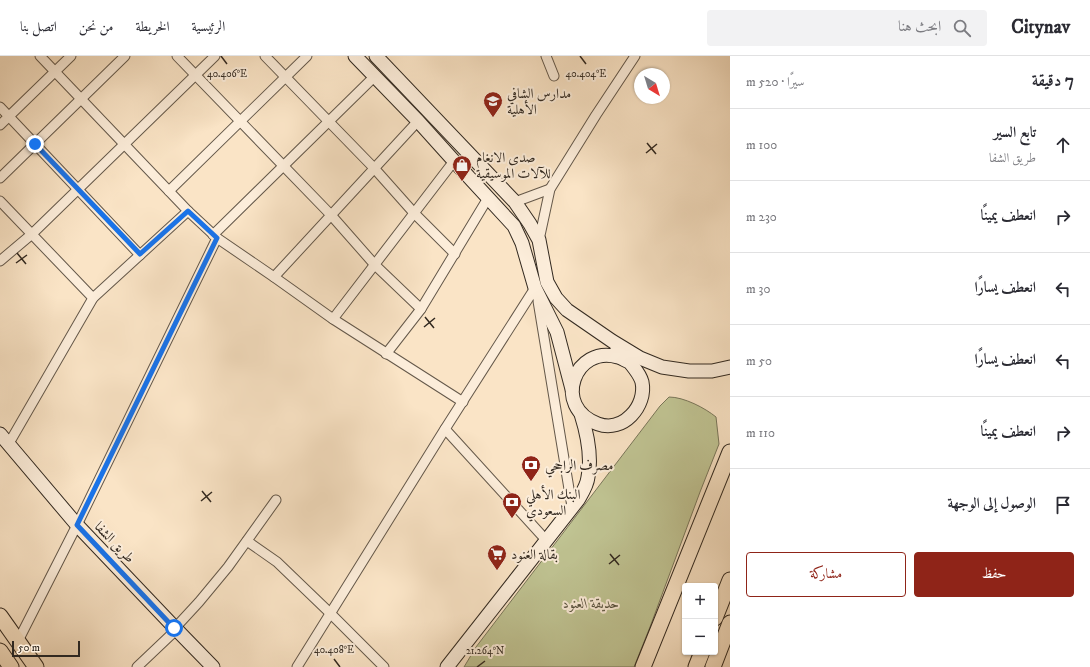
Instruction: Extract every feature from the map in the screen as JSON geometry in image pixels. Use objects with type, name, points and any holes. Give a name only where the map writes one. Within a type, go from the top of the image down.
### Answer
[{"type":"main road","points":[[643,667],[730,454]]},
{"type":"main road","points":[[718,610],[730,580]]},
{"type":"main road","points":[[0,616],[36,667]]},
{"type":"main road","points":[[716,663],[730,623]]},
{"type":"main road","points":[[0,651],[11,667]]},
{"type":"main road","points":[[696,667],[701,655]]},
{"type":"street","points":[[40,56],[188,211],[215,237],[333,319],[463,402]]},
{"type":"street","points":[[0,125],[71,56]]},
{"type":"street","points":[[0,178],[125,56]]},
{"type":"street","points":[[177,56],[331,215],[375,265],[421,309]]},
{"type":"street","points":[[0,261],[32,234],[215,56]]},
{"type":"street","points":[[265,56],[374,168],[414,213],[454,254]]},
{"type":"street","points":[[169,191],[307,56]]},
{"type":"street","points":[[355,56],[418,120],[514,226],[522,243],[535,288],[572,507]]},
{"type":"street","points":[[376,56],[515,202],[539,240],[547,282],[556,298],[567,310],[612,341],[628,358],[637,371],[642,382],[640,405],[624,422],[613,425],[601,425],[590,421],[581,414]]},
{"type":"street","points":[[546,56],[554,76]]},
{"type":"street","points":[[539,240],[550,189],[635,56]]},
{"type":"street","points":[[18,641],[77,525],[215,237],[283,166],[375,76]]},
{"type":"street","points":[[0,107],[140,254]]},
{"type":"street","points":[[274,277],[418,120]]},
{"type":"street","points":[[333,319],[454,161]]},
{"type":"street","points":[[515,202],[550,189]]},
{"type":"street","points":[[386,354],[421,309],[488,198]]},
{"type":"street","points":[[0,201],[93,298]]},
{"type":"street","points":[[4,439],[93,298],[188,211]]},
{"type":"street","points":[[447,667],[572,507],[585,489],[588,477],[589,461],[587,434],[581,414],[575,404],[557,332],[535,288]]},
{"type":"street","points":[[297,667],[330,612],[535,288]]},
{"type":"street","points":[[572,389],[573,382],[578,371],[586,363],[596,357],[607,355],[628,358],[662,367],[689,371],[712,371],[730,367]]},
{"type":"street","points":[[445,429],[546,540]]},
{"type":"street","name":"طريق الشفا","points":[[4,439],[77,525],[213,667]]},
{"type":"street","points":[[137,667],[175,629],[199,602],[228,567],[276,500]]},
{"type":"street","points":[[247,541],[277,562],[330,612],[384,667]]},
{"type":"green space","name":"حديقة العنود","points":[[669,397],[675,397],[694,404],[716,417],[719,444],[634,667],[464,667],[476,647],[660,406]]},
{"type":"place","name":"مدارس الشافي الأهلية","points":[[493,118]]},
{"type":"place","name":"صدى الانغام للآلات الموسيقية","points":[[462,182]]},
{"type":"place","name":"مصرف الراجحي","points":[[531,482]]},
{"type":"place","name":"البنك الأهلي السعودي","points":[[512,519]]},
{"type":"place","name":"بقالة العنود","points":[[497,571]]},
{"type":"route","points":[[35,144],[140,254],[188,211],[217,238],[77,525],[174,628]]}]
